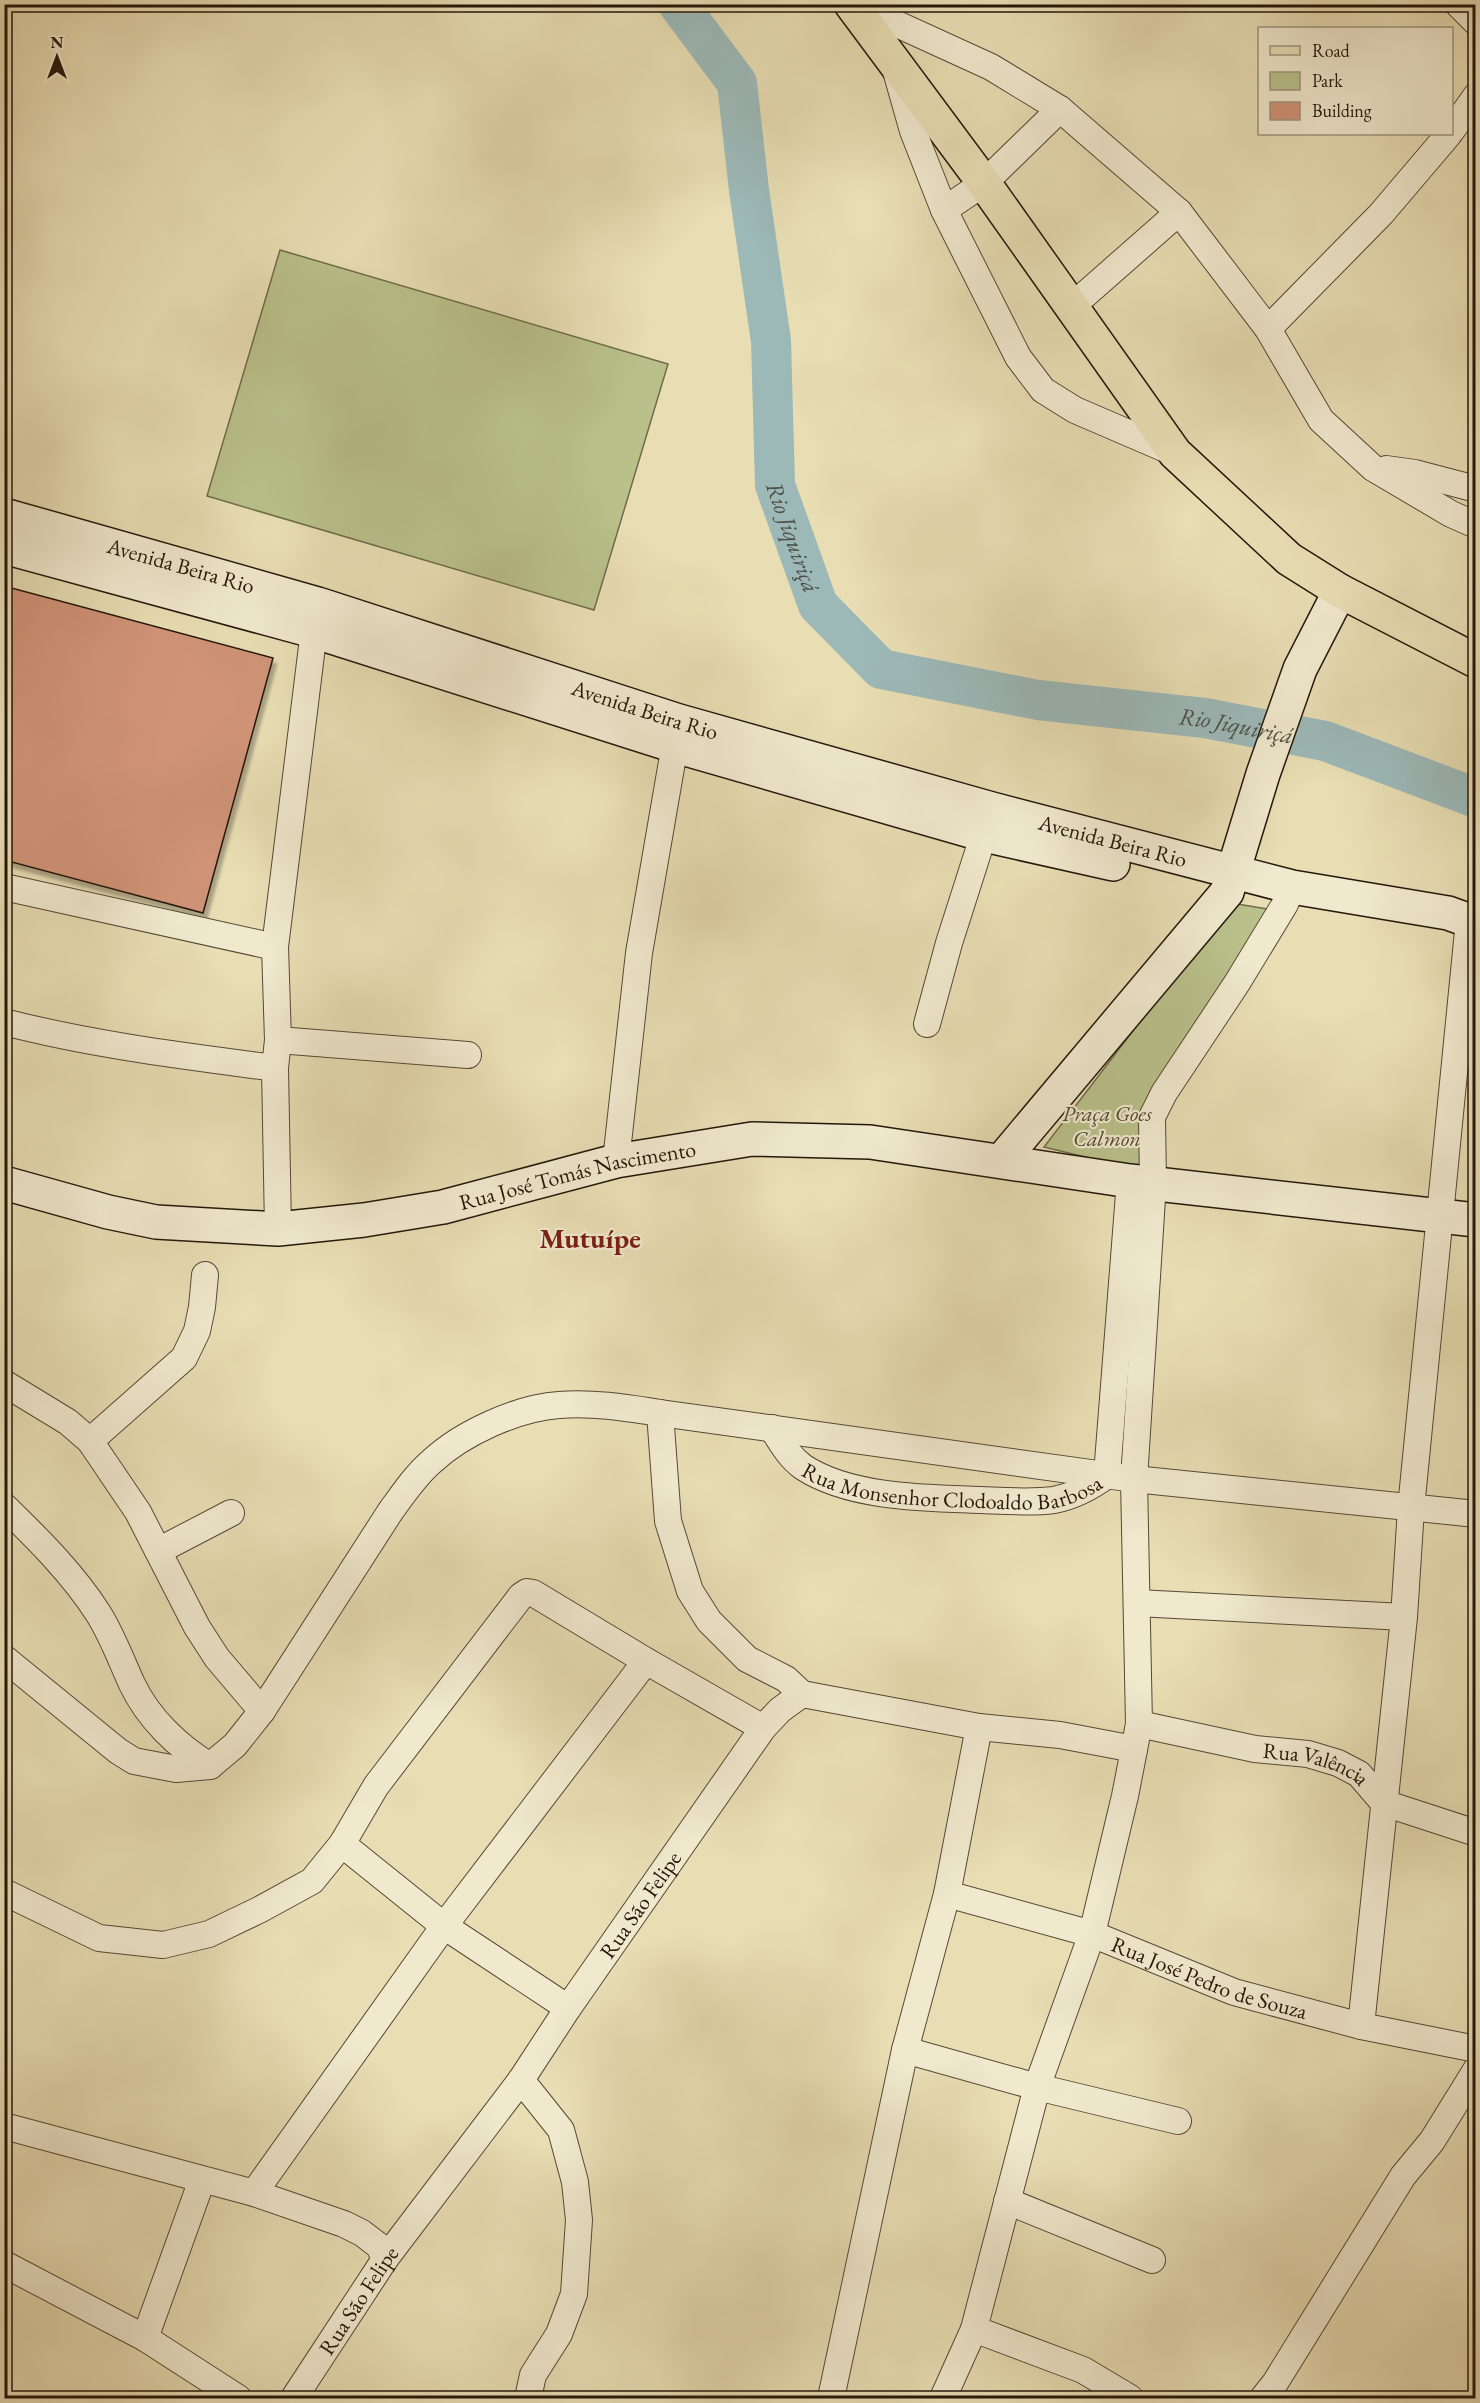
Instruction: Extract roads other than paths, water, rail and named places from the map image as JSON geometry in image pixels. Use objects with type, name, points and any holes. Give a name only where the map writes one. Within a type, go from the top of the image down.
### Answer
[{"type":"main road","points":[[852,4],[984,183],[1175,453],[1289,559],[1340,591],[1476,660]]},
{"type":"street","points":[[852,4],[991,67],[1060,109],[1179,212],[1268,329],[1321,420],[1373,468],[1451,514],[1476,525]]},
{"type":"street","points":[[1458,4],[1476,22]]},
{"type":"street","points":[[893,60],[913,130],[944,210],[1018,357],[1043,390],[1075,410],[1175,453]]},
{"type":"street","points":[[1453,129],[1476,96]]},
{"type":"street","points":[[944,210],[984,183],[1060,109]]},
{"type":"street","points":[[1268,329],[1381,214],[1448,135]]},
{"type":"street","points":[[1071,307],[1179,212]]},
{"type":"street","points":[[1373,468],[1415,473],[1476,489]]},
{"type":"street","name":"Avenida Beira Rio","points":[[4,515],[677,734],[988,822],[1288,896],[1448,913],[1472,922]]},
{"type":"street","name":"Avenida Beira Rio","points":[[4,547],[316,618]]},
{"type":"street","points":[[1002,1160],[1231,882],[1263,774],[1300,669],[1340,591]]},
{"type":"street","points":[[278,1229],[275,1068],[278,1040],[275,947],[316,618]]},
{"type":"street","points":[[616,1161],[639,953],[677,734]]},
{"type":"street","points":[[927,1024],[949,943],[988,822]]},
{"type":"street","points":[[4,887],[275,947]]},
{"type":"street","points":[[1142,1182],[1152,1117],[1164,1093],[1237,983],[1288,896]]},
{"type":"street","points":[[1361,2026],[1404,1617],[1411,1508],[1438,1216],[1472,922]]},
{"type":"street","points":[[4,1022],[54,1035],[275,1068]]},
{"type":"street","points":[[278,1040],[468,1055]]},
{"type":"street","name":"Rua José Tomás Nascimento","points":[[4,1184],[108,1212],[156,1222],[278,1229],[364,1220],[443,1207],[616,1161],[752,1139],[870,1142],[1142,1182],[1476,1220]]},
{"type":"street","name":"Rua Monsenhor Clodoaldo Barbosa","points":[[772,1428],[789,1454],[803,1467],[832,1481],[862,1489],[917,1498],[1034,1502],[1056,1499],[1092,1487],[1107,1475],[1129,1349],[1142,1182]]},
{"type":"street","points":[[90,1442],[184,1358],[197,1332],[205,1275]]},
{"type":"street","name":"Rua Monsenhor Clodoaldo Barbosa","points":[[943,2398],[974,2329],[1037,2087],[1092,1934],[1139,1724],[1129,1349]]},
{"type":"street","points":[[4,1383],[68,1422],[90,1442],[138,1512],[197,1627],[217,1658],[262,1711]]},
{"type":"street","points":[[4,1658],[118,1751],[135,1761],[176,1769],[210,1766],[234,1745],[262,1711],[411,1482],[432,1461],[474,1432],[498,1420],[560,1404],[614,1407],[660,1413],[1134,1479],[1476,1514]]},
{"type":"street","points":[[660,1413],[668,1521],[690,1591],[709,1621],[747,1659],[786,1679],[802,1694],[979,1727],[1060,1735],[1134,1749]]},
{"type":"street","points":[[4,1506],[57,1561],[98,1613],[133,1686],[151,1713],[186,1752],[210,1766]]},
{"type":"street","points":[[158,1551],[231,1513]]},
{"type":"street","points":[[4,1892],[99,1938],[163,1945],[209,1934],[312,1881],[342,1844],[376,1786],[521,1596],[527,1592],[533,1593],[763,1728]]},
{"type":"street","points":[[1137,1603],[1404,1617]]},
{"type":"street","points":[[254,2193],[444,1926],[646,1661]]},
{"type":"street","name":"Rua São Felipe","points":[[294,2398],[386,2259],[521,2080],[568,2008],[763,1728],[780,1710],[802,1694]]},
{"type":"street","name":"Rua Valência","points":[[1139,1724],[1255,1749],[1308,1754],[1338,1763],[1359,1774],[1384,1803],[1476,1833]]},
{"type":"street","points":[[838,2396],[905,2050],[947,1894],[979,1727]]},
{"type":"street","points":[[342,1844],[444,1926],[568,2008]]},
{"type":"street","name":"Rua José Pedro de Souza","points":[[947,1894],[1092,1934],[1234,1992],[1361,2026],[1476,2049]]},
{"type":"street","points":[[905,2050],[1037,2087],[1178,2121]]},
{"type":"street","points":[[1263,2398],[1275,2383],[1403,2176],[1432,2141],[1476,2070]]},
{"type":"street","points":[[521,2080],[561,2130],[575,2182],[579,2220],[574,2294],[559,2334],[533,2375],[528,2398]]},
{"type":"street","points":[[4,2126],[254,2193],[344,2224],[362,2233],[379,2246],[386,2259]]},
{"type":"street","points":[[145,2338],[202,2180]]},
{"type":"street","points":[[1007,2201],[1152,2260]]},
{"type":"street","points":[[4,2264],[145,2338],[238,2398]]},
{"type":"street","points":[[974,2329],[1083,2370],[1130,2398]]},
{"type":"waterway","name":"Rio Jiquiriçá","points":[[678,4],[737,83],[749,190],[771,341],[775,485],[818,605],[881,669],[1038,700],[1205,718],[1325,741],[1476,798]]},
{"type":"district","name":"Mutuípe","points":[[590,1238]]},
{"type":"park label","name":"Praça Goes Calmon","points":[[1107,1126]]}]
